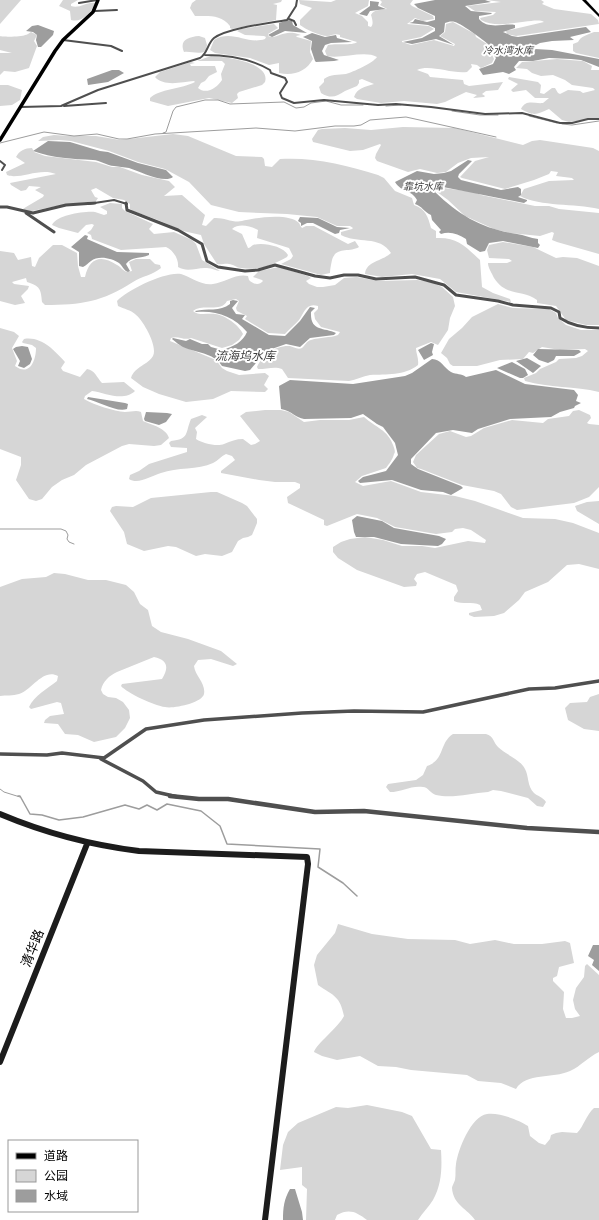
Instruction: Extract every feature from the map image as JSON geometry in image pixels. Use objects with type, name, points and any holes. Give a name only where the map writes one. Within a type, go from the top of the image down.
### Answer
[{"type":"highway","points":[[584,0],[599,16]]},
{"type":"highway","points":[[589,0],[599,11]]},
{"type":"main road","points":[[0,140],[55,51],[63,40],[95,11],[97,0]]},
{"type":"street","points":[[79,3],[97,0]]},
{"type":"street","points":[[289,19],[297,0]]},
{"type":"street","points":[[95,11],[117,10]]},
{"type":"street","points":[[206,56],[211,41],[215,37],[242,28],[277,23],[289,19],[294,21],[296,25]]},
{"type":"street","points":[[63,40],[111,46],[122,51]]},
{"type":"street","points":[[61,106],[98,90],[206,56],[224,56],[248,60],[264,66],[270,70],[271,73],[285,78],[287,82],[280,93],[282,98],[294,103],[324,100],[378,105],[396,104],[485,114],[522,113],[566,123],[599,119]]},
{"type":"street","points":[[21,107],[106,103]]},
{"type":"street","points":[[0,161],[5,165],[2,170]]},
{"type":"street","points":[[26,213],[65,206],[91,204],[100,201],[122,201],[127,204],[127,210],[178,230],[202,244],[207,261],[218,267],[250,271],[275,265],[316,276],[330,278],[358,274],[376,279],[414,278],[438,283],[456,295],[498,301],[513,305],[550,308],[559,312],[560,318],[567,323],[582,328],[599,328]]},
{"type":"street","points":[[0,207],[6,206],[26,213],[54,232]]},
{"type":"street","points":[[0,754],[47,755],[62,753],[104,758],[146,729],[204,720],[354,711],[423,712],[522,690],[555,688],[599,681]]},
{"type":"street","points":[[100,758],[143,781],[156,792],[165,795],[199,799],[228,799],[315,812],[364,811],[527,828],[599,832]]},
{"type":"street","points":[[0,814],[48,833],[87,844],[139,851],[307,857],[307,871],[265,1220]]},
{"type":"street","name":"清华路","points":[[0,1062],[87,844]]},
{"type":"green space","points":[[0,0],[21,0],[0,24]]},
{"type":"green space","points":[[63,0],[78,0],[71,4],[71,6],[74,7],[95,3],[86,16],[75,21],[71,20],[70,11],[59,6]]},
{"type":"green space","points":[[196,0],[282,0],[281,2],[273,4],[277,5],[276,20],[232,29],[223,19],[209,16],[195,16],[190,8],[192,3]]},
{"type":"green space","points":[[299,0],[331,2],[336,0],[369,0],[368,6],[355,13],[362,16],[368,22],[368,26],[371,27],[373,23],[372,13],[378,10],[387,9],[380,5],[382,2],[380,0],[413,0],[410,4],[412,6],[433,16],[434,19],[423,21],[415,18],[407,24],[429,26],[434,29],[421,37],[402,42],[411,45],[434,40],[454,46],[455,44],[440,36],[445,32],[446,24],[453,22],[475,34],[476,37],[487,44],[494,59],[492,63],[481,68],[477,65],[471,64],[472,67],[467,72],[454,72],[428,68],[417,70],[428,74],[430,77],[463,80],[464,84],[469,86],[503,82],[498,90],[486,91],[482,94],[485,96],[484,97],[473,98],[477,95],[466,92],[445,102],[437,104],[404,101],[381,103],[357,99],[354,97],[357,92],[362,88],[374,84],[362,79],[359,80],[357,86],[339,95],[331,97],[325,95],[321,93],[319,87],[324,82],[326,77],[346,74],[367,64],[377,57],[366,54],[333,57],[327,56],[325,51],[328,45],[352,44],[357,42],[340,37],[338,34],[327,36],[321,35],[300,25],[300,20],[312,8],[300,4]]},
{"type":"green space","points":[[487,0],[541,0],[544,2],[542,4],[554,9],[591,14],[598,20],[599,24],[516,36],[507,34],[506,31],[544,22],[533,21],[507,24],[489,23],[481,20],[480,18],[493,15],[496,12],[475,11],[467,6],[501,2]]},
{"type":"green space","points":[[274,24],[278,28],[268,34],[268,36],[275,37],[285,33],[295,33],[301,35],[296,36],[297,37],[311,41],[310,52],[313,59],[303,70],[289,74],[279,73],[279,63],[269,65],[250,58],[215,53],[210,50],[214,40],[221,37],[233,36],[252,40],[265,39],[266,37],[264,36],[245,35],[237,31],[241,29]]},
{"type":"green space","points":[[31,32],[37,35],[34,41],[37,46],[29,68],[15,72],[4,71],[0,75],[0,53],[12,53],[0,50],[0,36],[20,36]]},
{"type":"green space","points":[[594,32],[599,32],[599,58],[573,51],[573,44]]},
{"type":"green space","points":[[199,36],[205,38],[207,45],[206,51],[201,53],[184,52],[184,42],[188,38]]},
{"type":"green space","points":[[211,56],[236,59],[254,65],[265,75],[265,82],[262,85],[239,92],[237,94],[238,98],[232,103],[209,98],[168,106],[150,101],[150,98],[154,95],[195,82],[168,83],[155,77],[160,72],[191,62],[195,63],[190,64],[191,66],[215,66],[217,72],[209,76],[198,88],[208,91],[217,86],[222,80],[221,74],[225,64],[222,61],[197,61]]},
{"type":"green space","points":[[557,59],[583,61],[592,66],[591,70],[599,70],[599,118],[569,122],[562,120],[549,109],[533,114],[521,109],[525,104],[543,103],[549,98],[535,98],[526,90],[513,92],[511,90],[518,84],[508,79],[509,77],[538,82],[541,85],[540,93],[544,94],[552,88],[555,88],[560,94],[568,90],[580,91],[583,93],[595,90],[593,88],[572,85],[553,75],[541,76],[532,73],[527,69],[516,68],[522,62]]},
{"type":"green space","points":[[0,85],[8,85],[22,90],[20,100],[12,105],[0,106]]},
{"type":"green space","points":[[403,127],[455,128],[523,145],[532,141],[540,140],[593,148],[599,151],[599,209],[538,202],[520,196],[524,189],[549,181],[574,180],[572,178],[556,176],[558,172],[551,171],[549,174],[534,180],[505,189],[460,177],[475,161],[489,157],[471,158],[458,163],[446,172],[437,173],[420,169],[408,172],[377,161],[375,158],[381,145],[380,144],[363,150],[350,151],[313,142],[312,139],[318,130],[322,129],[345,128],[371,130]]},
{"type":"green space","points":[[173,134],[188,136],[236,156],[262,157],[264,159],[265,166],[272,167],[280,159],[305,159],[342,165],[378,175],[384,178],[395,191],[412,198],[414,205],[424,211],[431,228],[436,231],[436,238],[449,239],[460,243],[480,260],[482,287],[510,299],[511,302],[456,292],[440,279],[412,274],[382,277],[365,274],[368,266],[391,253],[381,244],[347,238],[341,235],[341,232],[353,228],[350,226],[337,226],[317,217],[239,212],[211,205],[189,182],[165,169],[138,162],[109,151],[71,141],[38,141],[43,137],[54,135],[96,136],[120,140]]},
{"type":"green space","points":[[32,148],[34,152],[45,156],[96,162],[112,167],[120,167],[142,175],[169,181],[175,187],[164,196],[182,195],[205,215],[202,225],[206,226],[214,218],[239,221],[262,217],[287,218],[299,223],[302,228],[306,226],[314,226],[348,244],[355,241],[359,247],[336,253],[332,260],[330,273],[321,275],[281,264],[291,259],[293,256],[289,248],[257,238],[258,230],[248,226],[238,226],[232,229],[242,234],[248,248],[257,244],[267,244],[282,249],[288,255],[287,257],[271,265],[248,269],[230,264],[217,264],[204,244],[201,235],[183,231],[133,211],[130,209],[130,204],[124,200],[113,198],[96,188],[91,190],[95,197],[98,198],[96,201],[62,205],[27,212],[23,209],[43,197],[44,195],[35,190],[41,187],[29,186],[26,190],[21,191],[10,183],[56,174],[43,172],[17,176],[7,175],[6,172],[25,163],[16,157],[19,153],[25,149]]},
{"type":"green space","points":[[443,188],[474,192],[481,195],[535,206],[549,206],[559,209],[599,213],[599,254],[552,240],[554,233],[552,232],[540,236],[510,233],[494,229],[465,216],[437,192]]},
{"type":"green space","points":[[110,203],[122,204],[122,208],[125,211],[153,224],[149,229],[154,234],[174,232],[192,240],[196,244],[202,260],[220,271],[211,268],[189,270],[182,269],[178,267],[178,261],[173,253],[166,247],[121,250],[92,239],[91,235],[87,233],[94,225],[92,224],[86,225],[78,233],[52,225],[65,216],[78,213],[95,212],[104,215],[107,214],[107,211],[100,207]]},
{"type":"green space","points":[[503,242],[533,247],[556,258],[577,258],[599,266],[599,325],[586,325],[566,320],[556,306],[537,303],[537,300],[532,297],[509,290],[499,284],[489,269],[488,263],[507,263],[512,261],[509,259],[489,258],[487,250],[489,245]]},
{"type":"green space","points":[[53,245],[62,245],[77,253],[81,277],[85,277],[89,266],[93,262],[101,259],[111,262],[127,272],[132,271],[129,262],[136,259],[150,259],[155,264],[160,265],[161,268],[136,280],[122,289],[91,301],[45,305],[42,302],[39,289],[35,285],[27,282],[26,278],[12,282],[14,284],[29,286],[21,296],[25,303],[15,305],[0,301],[0,251],[14,253],[18,260],[31,257],[32,266],[35,267],[39,258]]},
{"type":"green space","points":[[279,267],[308,276],[311,278],[306,281],[317,287],[335,285],[344,278],[357,277],[378,281],[417,280],[431,282],[442,287],[453,297],[455,306],[450,318],[448,330],[438,345],[431,342],[416,348],[418,365],[413,369],[401,373],[370,375],[349,381],[288,378],[282,369],[258,369],[257,367],[266,355],[275,349],[290,346],[300,349],[309,341],[318,338],[335,336],[340,332],[321,327],[315,319],[314,313],[318,309],[318,306],[314,305],[306,309],[299,320],[285,334],[268,333],[245,319],[247,316],[237,311],[236,308],[239,301],[236,299],[227,301],[221,306],[202,308],[193,311],[200,314],[219,315],[227,318],[235,324],[243,334],[239,340],[232,345],[222,348],[191,338],[186,339],[176,337],[171,338],[170,341],[216,360],[222,368],[227,371],[239,375],[265,373],[269,376],[264,385],[268,389],[265,392],[231,391],[213,399],[186,402],[159,394],[143,387],[131,378],[138,368],[151,359],[154,352],[152,340],[146,327],[132,311],[118,306],[117,301],[122,297],[147,282],[166,275],[181,274],[201,283],[213,284],[244,275],[248,276],[252,283],[258,284],[263,281],[253,277],[259,271]]},
{"type":"green space","points":[[498,304],[513,308],[549,309],[556,313],[558,318],[566,325],[581,330],[599,330],[599,392],[534,383],[525,381],[524,378],[536,373],[540,369],[556,362],[559,359],[576,358],[582,356],[588,351],[585,349],[560,350],[542,347],[533,353],[529,352],[523,359],[500,360],[477,366],[453,366],[450,364],[447,358],[441,353],[449,339],[472,317]]},
{"type":"green space","points":[[0,328],[14,332],[19,336],[12,348],[17,361],[15,366],[25,370],[31,366],[35,357],[36,348],[32,345],[23,343],[22,342],[24,339],[42,342],[52,349],[65,362],[61,368],[63,371],[80,377],[87,369],[94,373],[102,383],[124,382],[135,391],[125,396],[114,396],[92,391],[85,396],[84,399],[115,410],[125,412],[141,412],[143,421],[162,429],[169,438],[161,445],[154,446],[129,444],[122,446],[86,465],[74,475],[62,480],[52,487],[42,499],[36,501],[29,499],[16,480],[21,465],[21,457],[0,449]]},
{"type":"green space","points":[[281,410],[289,412],[304,422],[320,420],[349,420],[364,417],[385,432],[391,440],[395,452],[392,460],[386,468],[362,476],[355,482],[363,486],[391,481],[421,492],[455,496],[475,501],[523,518],[555,519],[573,523],[599,533],[599,569],[579,564],[567,565],[548,582],[525,592],[519,600],[504,613],[494,616],[474,617],[469,615],[469,613],[482,610],[480,605],[454,601],[454,597],[458,591],[456,585],[425,572],[417,574],[414,579],[417,583],[416,586],[404,587],[357,570],[338,558],[333,552],[333,547],[341,542],[365,537],[383,540],[402,546],[422,546],[435,548],[468,541],[485,543],[486,540],[471,530],[463,528],[455,529],[452,532],[436,534],[395,527],[377,518],[357,514],[327,526],[324,525],[324,520],[288,503],[287,497],[300,488],[300,484],[295,482],[259,480],[221,473],[221,471],[235,460],[232,456],[226,454],[215,462],[207,465],[167,471],[140,481],[133,481],[129,479],[130,475],[149,464],[187,452],[187,448],[171,447],[169,443],[184,437],[191,419],[202,415],[207,417],[195,428],[197,432],[196,439],[206,443],[218,445],[243,439],[251,445],[255,444],[260,441],[240,416],[246,412]]},
{"type":"green space","points":[[579,410],[590,415],[591,418],[587,423],[599,425],[599,487],[589,497],[574,503],[517,510],[511,507],[501,494],[494,491],[462,485],[417,468],[413,462],[416,455],[439,434],[450,431],[466,437],[471,436],[484,428],[512,420],[543,423],[548,419],[569,416],[573,411]]},
{"type":"green space","points":[[217,492],[242,503],[247,506],[257,519],[252,535],[238,541],[232,552],[222,556],[205,554],[196,556],[176,547],[168,546],[144,551],[127,544],[124,532],[110,511],[112,507],[133,507],[151,498]]},
{"type":"green space","points":[[599,501],[599,524],[577,511],[575,506],[587,502]]},
{"type":"green space","points":[[54,573],[65,574],[88,580],[106,580],[126,585],[134,592],[140,604],[148,610],[152,626],[161,632],[188,639],[221,651],[237,664],[233,666],[211,659],[198,660],[194,666],[202,683],[204,694],[193,703],[174,707],[160,706],[148,702],[121,686],[122,684],[162,679],[166,671],[166,665],[165,662],[159,658],[154,657],[117,672],[107,679],[101,690],[103,694],[108,697],[116,698],[123,702],[129,710],[130,718],[125,728],[116,737],[94,742],[78,735],[65,734],[58,724],[44,723],[50,716],[64,714],[61,703],[57,702],[31,709],[29,707],[38,696],[57,681],[58,676],[53,674],[47,675],[42,677],[24,692],[14,695],[0,696],[0,587],[22,579],[46,577]]},
{"type":"green space","points":[[599,694],[599,731],[584,729],[568,720],[565,708],[570,703],[587,702],[590,697]]},
{"type":"green space","points":[[453,734],[486,734],[491,736],[498,747],[523,766],[532,790],[546,802],[543,807],[537,806],[528,798],[493,790],[488,792],[448,796],[436,795],[425,787],[390,792],[386,787],[388,784],[416,780],[423,775],[427,766],[437,760],[446,742]]},
{"type":"green space","points":[[338,924],[372,934],[408,939],[455,940],[470,944],[495,940],[514,944],[542,944],[565,941],[570,943],[574,963],[559,967],[557,976],[553,978],[553,981],[564,992],[563,1009],[566,1018],[572,1018],[580,1016],[575,1009],[573,1000],[576,988],[584,977],[585,966],[587,964],[599,975],[599,1052],[570,1071],[526,1080],[516,1089],[501,1083],[478,1081],[467,1075],[378,1066],[360,1056],[337,1060],[322,1056],[314,1052],[344,1016],[336,997],[318,985],[314,965],[317,955],[335,933]]},
{"type":"green space","points":[[367,1105],[402,1112],[412,1116],[431,1149],[441,1150],[440,1182],[433,1200],[418,1220],[367,1220],[356,1213],[349,1211],[337,1215],[335,1220],[306,1220],[307,1189],[302,1185],[302,1167],[280,1170],[283,1145],[288,1132],[298,1123],[336,1107],[348,1108]]},
{"type":"green space","points":[[594,1108],[599,1108],[599,1220],[475,1220],[455,1199],[452,1188],[455,1180],[459,1151],[466,1134],[481,1116],[487,1114],[497,1114],[519,1121],[528,1126],[530,1136],[539,1143],[545,1145],[550,1139],[551,1135],[556,1133],[577,1133]]},
{"type":"water","name":"冷水湾水库","points":[[435,0],[485,0],[491,2],[465,6],[471,11],[492,13],[479,16],[479,19],[487,24],[515,25],[515,28],[503,32],[512,36],[518,37],[586,27],[591,32],[570,37],[574,40],[540,43],[532,47],[535,49],[552,50],[599,59],[599,67],[581,60],[549,58],[533,61],[519,61],[514,67],[516,70],[509,74],[503,72],[483,75],[479,69],[493,64],[496,58],[491,47],[468,29],[454,22],[445,23],[444,32],[439,36],[454,45],[436,39],[412,44],[403,42],[422,38],[435,31],[435,28],[428,25],[409,23],[413,22],[415,19],[427,22],[435,20],[435,16],[418,8],[414,4]]},
{"type":"water","points":[[370,1],[379,2],[378,6],[386,9],[370,11],[367,16],[359,14],[370,6]]},
{"type":"water","points":[[288,20],[292,21],[293,25],[307,33],[285,31],[272,37],[268,35],[279,29],[279,23]]},
{"type":"water","points":[[38,25],[54,31],[53,35],[41,47],[38,47],[36,40],[37,35],[33,32],[26,31],[32,26]]},
{"type":"water","points":[[312,33],[325,37],[336,35],[337,38],[352,42],[331,43],[325,45],[322,51],[324,55],[339,60],[316,62],[311,49],[312,41],[303,37]]},
{"type":"water","points":[[112,70],[119,70],[124,73],[108,82],[88,85],[87,79]]},
{"type":"water","points":[[48,141],[70,142],[108,152],[138,163],[166,170],[173,177],[169,179],[158,178],[129,168],[111,166],[96,160],[55,157],[33,151]]},
{"type":"water","name":"靠坑水库","points":[[468,160],[472,161],[459,174],[458,177],[461,180],[501,190],[518,187],[521,189],[521,195],[518,197],[527,201],[524,203],[443,187],[438,188],[435,192],[463,215],[483,225],[493,229],[538,239],[538,243],[540,245],[538,248],[503,241],[489,243],[485,251],[480,252],[467,244],[466,239],[460,236],[451,233],[441,234],[439,232],[441,230],[432,220],[431,215],[415,204],[417,200],[415,197],[395,182],[417,171],[434,174],[451,171]]},
{"type":"water","points":[[300,217],[318,218],[337,227],[350,228],[340,230],[339,233],[335,234],[313,223],[307,223],[301,226],[301,223],[298,221]]},
{"type":"water","points":[[85,235],[88,236],[87,239],[117,252],[149,253],[149,255],[128,261],[126,264],[130,271],[128,272],[119,263],[105,258],[97,258],[83,267],[79,266],[79,252],[71,247]]},
{"type":"water","name":"流海坞水库","points":[[230,301],[238,301],[232,308],[236,314],[245,315],[242,319],[269,335],[285,336],[300,321],[310,307],[315,308],[311,312],[311,318],[315,326],[336,333],[334,335],[310,338],[300,347],[286,344],[266,351],[250,370],[245,371],[222,366],[218,361],[209,355],[183,347],[172,339],[186,341],[190,339],[222,350],[237,344],[243,339],[247,332],[242,326],[224,315],[195,311],[222,308],[230,304]]},
{"type":"water","points":[[431,343],[434,344],[432,352],[433,355],[424,360],[418,350]]},
{"type":"water","points":[[22,346],[28,347],[32,359],[30,364],[24,368],[18,366],[20,361],[13,349]]},
{"type":"water","points":[[538,349],[579,350],[581,352],[574,356],[556,356],[554,360],[548,363],[539,360],[533,355]]},
{"type":"water","points":[[527,358],[541,366],[533,373],[516,361]]},
{"type":"water","points":[[432,359],[438,360],[451,372],[466,377],[496,370],[525,384],[574,390],[578,395],[576,401],[581,403],[574,408],[560,412],[551,417],[510,419],[478,429],[472,433],[453,430],[436,433],[411,459],[411,464],[418,469],[463,488],[451,495],[443,492],[421,490],[392,480],[360,483],[358,481],[363,477],[386,471],[398,455],[395,443],[383,427],[363,414],[351,418],[304,419],[281,409],[279,386],[290,380],[353,384],[405,376]]},
{"type":"water","points":[[512,362],[525,369],[528,375],[520,378],[497,368]]},
{"type":"water","points":[[88,397],[125,403],[128,404],[127,409],[123,410],[113,408],[87,399]]},
{"type":"water","points":[[146,412],[172,414],[166,422],[159,425],[145,421],[144,419]]},
{"type":"water","points":[[357,516],[382,521],[394,528],[439,536],[446,539],[438,546],[401,544],[374,537],[356,537],[352,520]]},
{"type":"water","points":[[593,945],[599,945],[599,971],[592,965],[594,960],[588,956]]},
{"type":"water","points":[[290,1189],[295,1189],[303,1220],[283,1220],[284,1204]]},
{"type":"waterway","points":[[163,133],[166,132],[173,111],[176,107],[205,100],[218,100],[230,104],[284,102],[296,108],[304,107],[311,103],[326,101],[341,105],[363,105]]},
{"type":"waterway","points":[[386,106],[401,105]]},
{"type":"waterway","points":[[452,111],[480,115],[498,115]]},
{"type":"waterway","points":[[529,116],[557,123]]},
{"type":"waterway","points":[[0,143],[44,132],[74,136],[97,134],[119,139],[127,139],[155,134],[256,128],[295,131],[335,126],[354,126],[361,125],[370,120],[406,117],[496,137]]},
{"type":"waterway","points":[[562,124],[572,125],[599,121]]},
{"type":"waterway","points":[[0,529],[61,529],[66,531],[68,535],[67,539],[69,542],[74,544]]},
{"type":"waterway","points":[[0,789],[4,792],[20,797]]},
{"type":"waterway","points":[[18,796],[20,796],[30,814],[42,815],[59,820],[83,817],[125,805],[139,809],[147,805],[157,810],[167,804],[201,811],[220,826],[227,844],[320,849],[318,867],[343,883],[357,896]]}]
